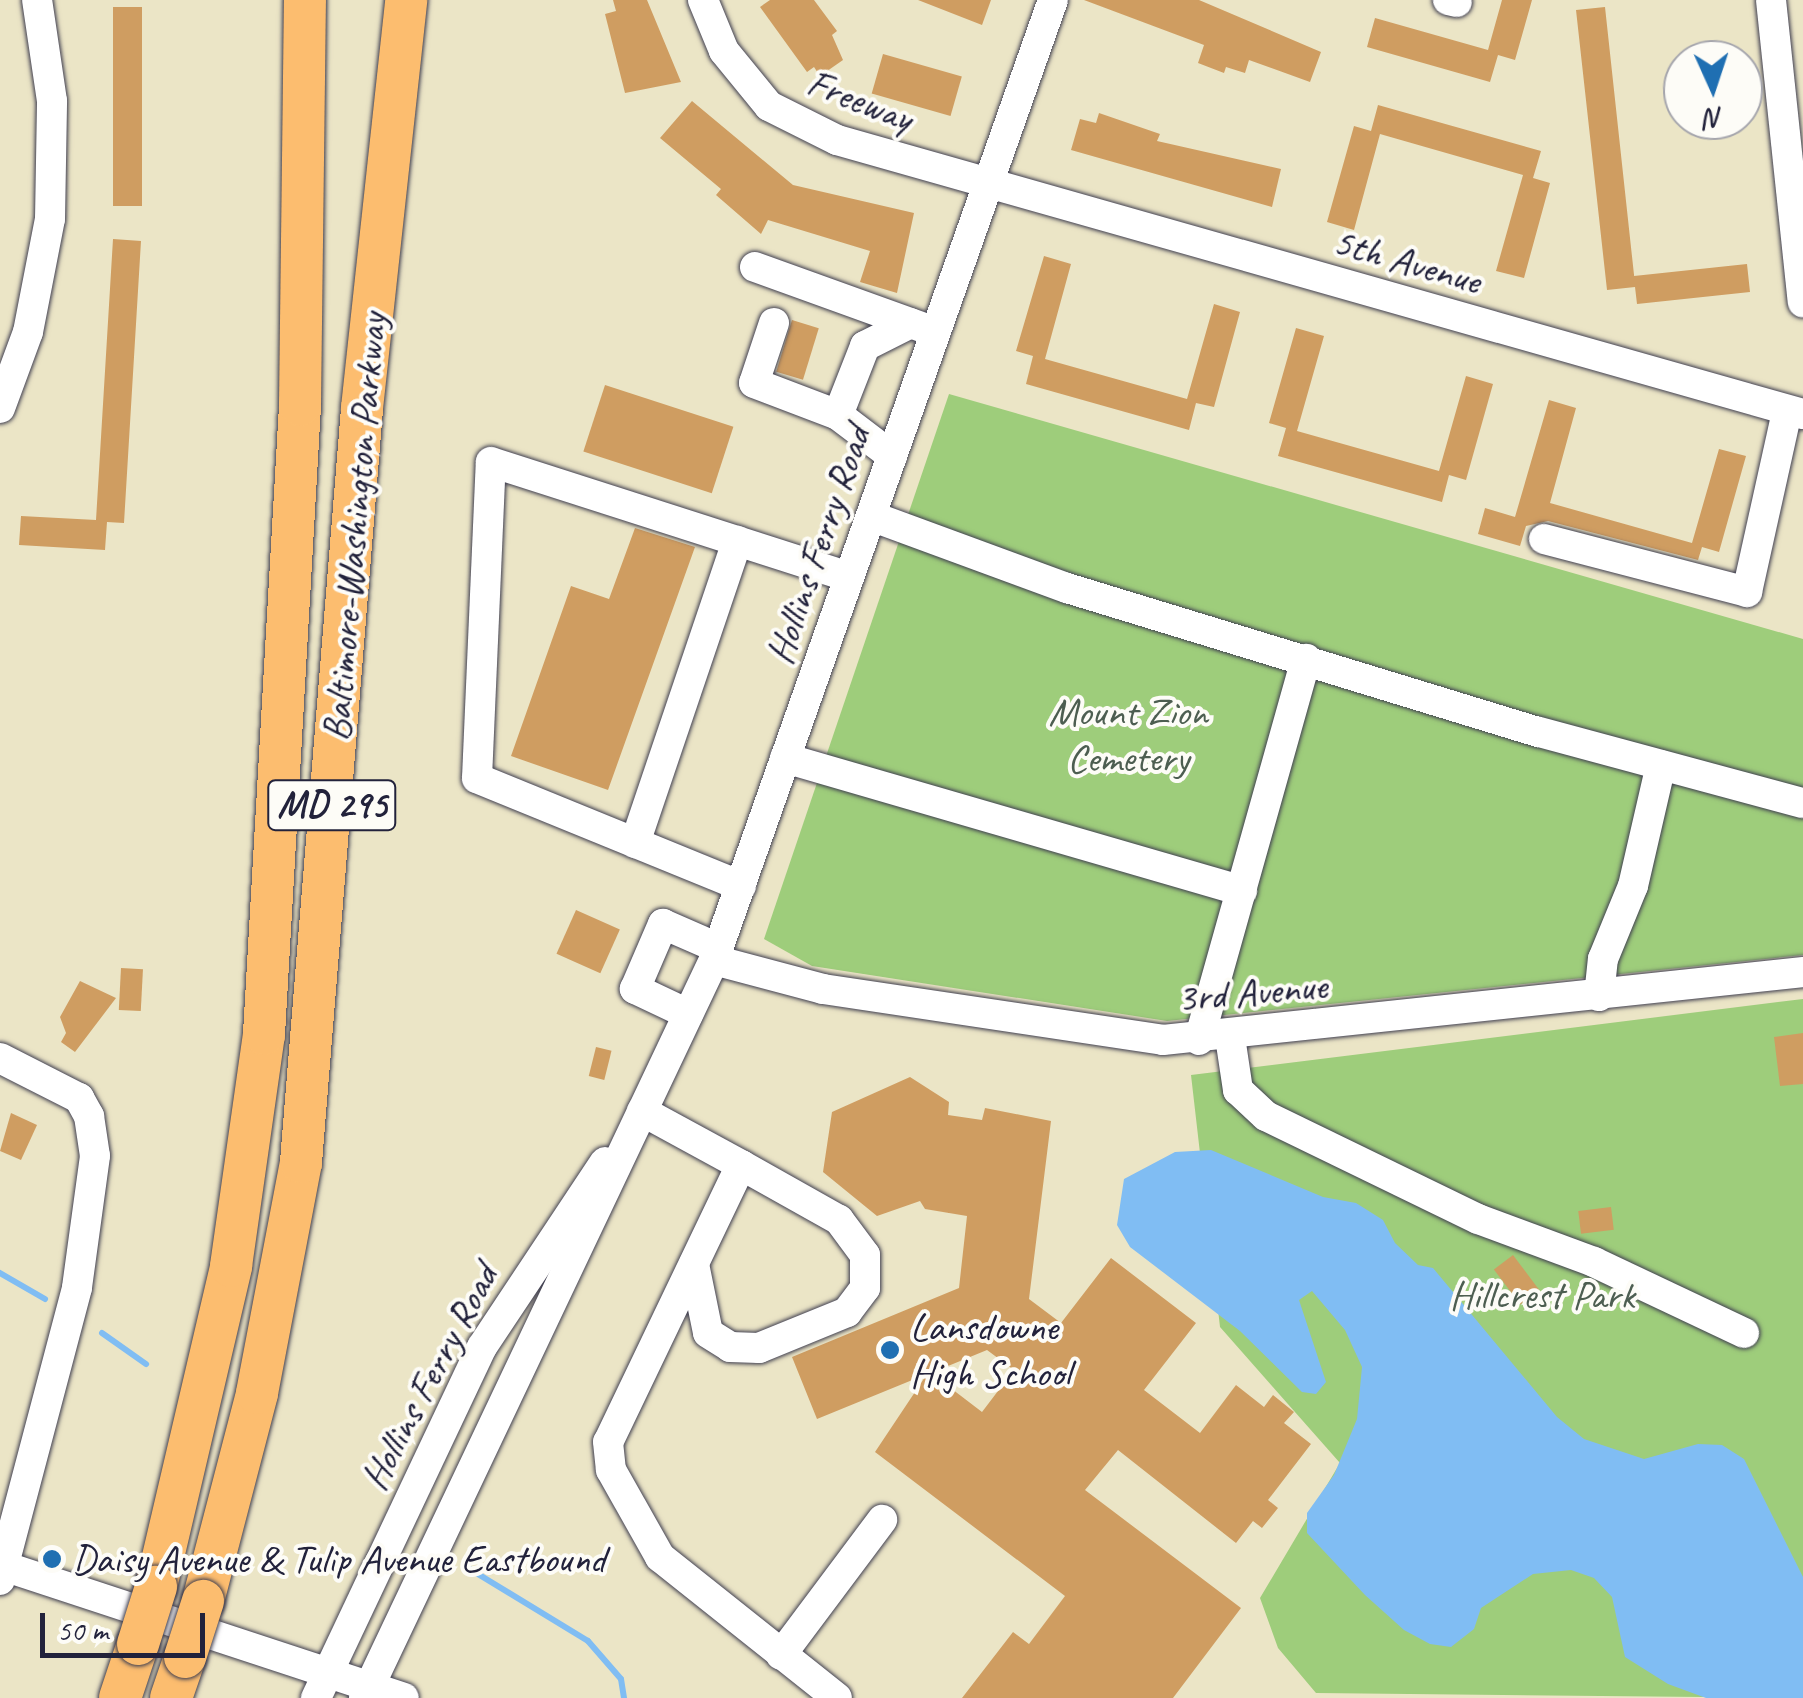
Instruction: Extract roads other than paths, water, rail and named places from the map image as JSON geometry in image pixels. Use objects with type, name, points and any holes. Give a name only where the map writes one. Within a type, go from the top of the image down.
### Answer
[{"type":"highway","name":"Baltimore-Washington Parkway","points":[[120,1698],[156,1586],[228,1283],[264,1034],[300,405],[305,0]]},
{"type":"highway","name":"Baltimore-Washington Parkway","points":[[171,1698],[203,1601],[258,1393],[300,1162],[361,427],[406,0]]},
{"type":"street","points":[[0,408],[28,332],[50,219],[52,101],[37,0]]},
{"type":"street","name":"Freeway","points":[[703,0],[724,51],[769,106],[837,140],[988,185]]},
{"type":"street","name":"Hollins Ferry Road","points":[[367,1691],[716,954],[892,456],[923,328],[988,185],[1053,0]]},
{"type":"street","points":[[1771,0],[1803,302]]},
{"type":"street","name":"5th Avenue","points":[[988,185],[1795,412]]},
{"type":"street","points":[[755,267],[923,328]]},
{"type":"street","points":[[774,323],[754,383],[838,415],[892,456]]},
{"type":"street","points":[[838,415],[865,346],[923,328]]},
{"type":"street","points":[[1544,539],[1747,592],[1795,412]]},
{"type":"street","points":[[741,886],[477,778],[491,462],[849,577]]},
{"type":"street","points":[[870,516],[1051,582],[1661,765],[1803,802]]},
{"type":"street","points":[[635,843],[737,541]]},
{"type":"street","points":[[1306,658],[1242,891],[1214,1038],[1238,1090],[1266,1116],[1478,1219],[1594,1262],[1744,1333]]},
{"type":"street","points":[[785,758],[1242,891]]},
{"type":"street","points":[[1599,996],[1603,959],[1632,886],[1661,765]]},
{"type":"street","name":"3rd Avenue","points":[[688,1014],[635,989],[663,924],[716,954],[823,989],[1121,1037],[1214,1038],[1803,972]]},
{"type":"street","points":[[0,1058],[79,1098],[89,1116],[95,1156],[77,1288],[2,1570],[329,1670],[367,1691],[404,1698]]},
{"type":"street","points":[[642,1110],[858,1237],[867,1270],[860,1298],[803,1335],[759,1348],[730,1347],[702,1321],[694,1264]]},
{"type":"street","name":"Hollins Ferry Road","points":[[316,1698],[482,1347],[642,1110]]},
{"type":"street","points":[[741,1165],[608,1442],[623,1497],[660,1557],[837,1698]]},
{"type":"street","points":[[781,1654],[882,1520]]},
{"type":"water","points":[[1211,1150],[1323,1197],[1356,1203],[1383,1220],[1395,1243],[1418,1265],[1433,1268],[1557,1417],[1584,1439],[1644,1459],[1698,1444],[1722,1445],[1744,1459],[1803,1577],[1803,1698],[1706,1698],[1668,1684],[1625,1657],[1612,1597],[1594,1578],[1571,1570],[1533,1574],[1481,1608],[1474,1629],[1451,1647],[1430,1644],[1404,1630],[1365,1595],[1307,1533],[1307,1513],[1334,1475],[1357,1419],[1362,1367],[1345,1330],[1312,1291],[1299,1300],[1326,1382],[1316,1394],[1302,1392],[1240,1331],[1130,1247],[1117,1225],[1124,1179],[1175,1152]]},
{"type":"waterway","points":[[0,1273],[45,1299]]},
{"type":"waterway","points":[[102,1333],[146,1364]]},
{"type":"waterway","points":[[468,1568],[588,1641],[621,1679],[624,1698]]},
{"type":"place","name":"Lansdowne High School","points":[[890,1350]]},
{"type":"place","name":"Daisy Avenue & Tulip Avenue Eastbound","points":[[52,1559]]},
{"type":"park label","name":"Mount Zion Cemetery","points":[[1128,735]]},
{"type":"park label","name":"Hillcrest Park","points":[[1542,1295]]}]
